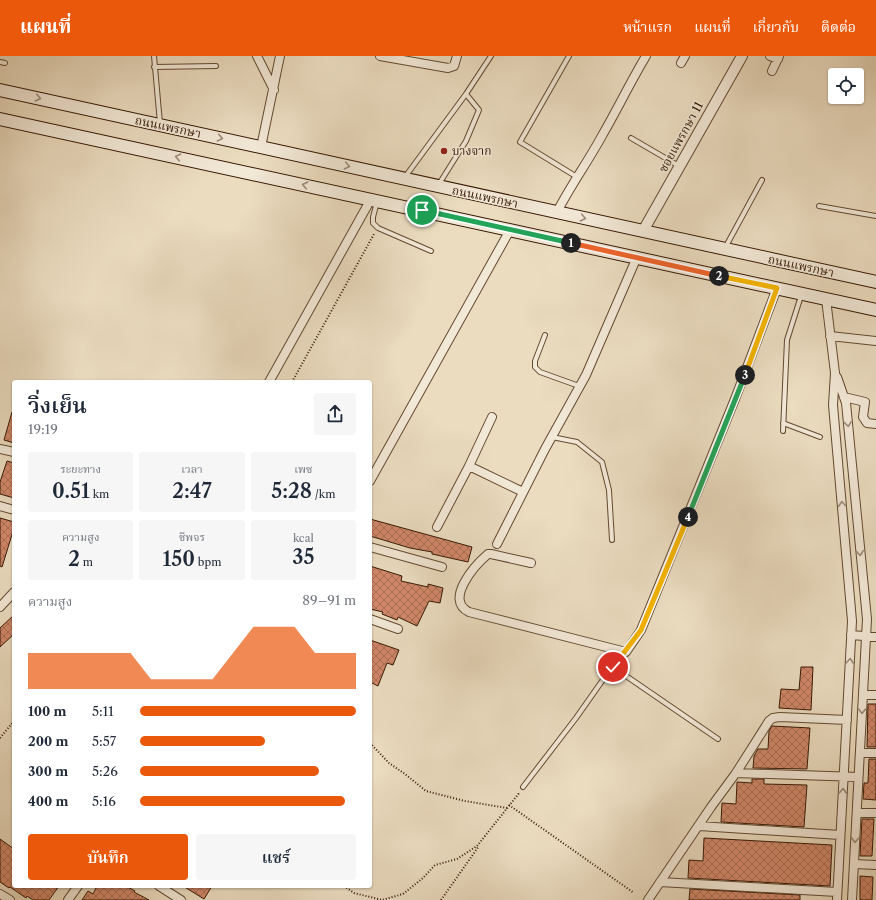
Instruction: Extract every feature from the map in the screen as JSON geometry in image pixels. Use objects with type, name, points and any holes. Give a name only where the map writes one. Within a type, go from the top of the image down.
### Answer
[{"type":"main road","name":"ถนนแพรกษา","points":[[0,90],[876,282]]},
{"type":"main road","points":[[0,119],[876,310]]},
{"type":"street","points":[[257,56],[274,90]]},
{"type":"street","points":[[261,147],[280,56]]},
{"type":"street","points":[[380,56],[448,68],[454,66],[457,56]]},
{"type":"street","points":[[557,212],[603,135],[631,81],[646,56]]},
{"type":"street","name":"ซอยแพรกษา 11","points":[[643,231],[742,56]]},
{"type":"street","points":[[772,72],[775,57]]},
{"type":"street","points":[[270,380],[374,200]]},
{"type":"street","points":[[372,477],[510,230]]},
{"type":"street","points":[[497,544],[523,492],[586,375],[637,257]]},
{"type":"street","points":[[531,563],[488,554],[475,567],[462,587],[459,597],[461,607],[469,612],[626,652],[641,630],[653,602],[732,407],[777,288]]},
{"type":"street","points":[[660,882],[837,896],[852,621],[834,405],[835,373],[826,299]]},
{"type":"street","points":[[830,336],[876,341]]},
{"type":"street","points":[[835,373],[846,403],[867,619],[852,900]]},
{"type":"street","points":[[844,397],[865,402],[863,417],[867,423],[876,424]]},
{"type":"street","points":[[436,527],[469,466],[492,417]]},
{"type":"street","points":[[0,449],[12,452]]},
{"type":"street","points":[[469,466],[523,492]]},
{"type":"street","points":[[0,506],[12,509]]},
{"type":"street","points":[[844,524],[858,522]]},
{"type":"street","points":[[372,547],[442,567]]},
{"type":"street","points":[[0,607],[12,594]]},
{"type":"street","points":[[372,620],[398,629]]},
{"type":"street","points":[[851,635],[876,637]]},
{"type":"street","points":[[863,695],[876,695]]},
{"type":"street","points":[[648,900],[736,773],[769,721],[774,718],[847,720]]},
{"type":"street","points":[[860,753],[876,753]]},
{"type":"street","points":[[736,773],[858,777]]},
{"type":"street","points":[[857,813],[876,813]]},
{"type":"street","points":[[699,826],[840,835]]},
{"type":"street","points":[[854,864],[876,865]]},
{"type":"street","points":[[68,900],[77,888]]},
{"type":"street","points":[[162,888],[181,900]]},
{"type":"street","points":[[0,894],[10,900]]},
{"type":"lane","points":[[154,56],[160,126]]},
{"type":"lane","points":[[403,179],[466,94],[491,56]]},
{"type":"lane","points":[[569,56],[520,142],[577,177]]},
{"type":"lane","points":[[154,67],[216,66]]},
{"type":"lane","points":[[437,186],[466,141],[479,110],[466,94]]},
{"type":"lane","points":[[631,138],[679,166]]},
{"type":"lane","points":[[725,249],[762,180]]},
{"type":"lane","points":[[374,200],[373,223],[378,228],[431,251]]},
{"type":"lane","points":[[819,206],[876,216]]},
{"type":"lane","points":[[783,431],[787,340],[802,294]]},
{"type":"lane","points":[[546,335],[535,361],[535,366],[540,372],[579,386]]},
{"type":"lane","points":[[783,423],[820,437]]},
{"type":"lane","points":[[552,437],[577,442],[602,462],[609,490],[612,540]]},
{"type":"lane","points":[[523,787],[613,667],[626,652]]},
{"type":"lane","points":[[613,667],[718,739]]},
{"type":"path","points":[[293,380],[378,228]]},
{"type":"path","points":[[0,738],[12,723]]},
{"type":"path","points":[[372,745],[389,763],[426,792],[465,801],[507,808]]},
{"type":"path","points":[[347,888],[354,893],[382,900],[403,894],[423,878],[435,865],[457,858],[477,846],[523,787]]},
{"type":"path","points":[[509,805],[634,893]]},
{"type":"path","points":[[441,900],[494,825]]},
{"type":"building","points":[[12,412],[12,442],[4,440]]},
{"type":"building","points":[[7,461],[12,462],[12,497],[0,494],[0,482]]},
{"type":"building","points":[[0,518],[12,521],[12,534],[2,567],[0,566]]},
{"type":"building","points":[[372,520],[472,547],[468,562],[432,554],[432,552],[410,548],[372,537]]},
{"type":"building","points":[[372,567],[402,576],[401,581],[428,587],[428,584],[443,588],[440,603],[429,601],[417,626],[398,617],[397,620],[382,614],[383,612],[372,609]]},
{"type":"building","points":[[12,617],[12,636],[0,647],[0,628]]},
{"type":"building","points":[[372,641],[399,650],[393,665],[387,663],[378,686],[372,683]]},
{"type":"building","points":[[801,667],[813,667],[811,710],[779,708],[781,689],[799,690]]},
{"type":"building","points":[[868,704],[876,704],[876,747],[867,747]]},
{"type":"building","points":[[772,726],[810,728],[807,769],[753,768],[754,756],[758,749],[768,749],[769,731]]},
{"type":"building","points":[[869,759],[876,759],[876,800],[863,799],[864,783],[868,783]]},
{"type":"building","points":[[752,779],[764,779],[764,784],[807,785],[804,827],[721,822],[722,803],[736,804],[737,782],[752,783]]},
{"type":"building","points":[[862,819],[874,819],[872,856],[860,856]]},
{"type":"building","points":[[704,838],[832,845],[830,886],[688,878],[689,860],[703,861]]},
{"type":"building","points":[[0,839],[12,848],[12,888],[58,888],[49,900],[33,900],[27,896],[26,898],[0,882]]},
{"type":"building","points":[[860,876],[873,877],[872,900],[860,900]]},
{"type":"building","points":[[96,888],[130,888],[149,900],[82,900],[88,891],[93,894]]},
{"type":"building","points":[[186,888],[211,888],[204,899]]},
{"type":"building","points":[[690,889],[800,895],[800,900],[689,900]]},
{"type":"place","name":"บางจาก","points":[[444,151]]},
{"type":"route","points":[[422,210],[777,288],[691,510],[641,630],[626,652],[613,667]]}]
